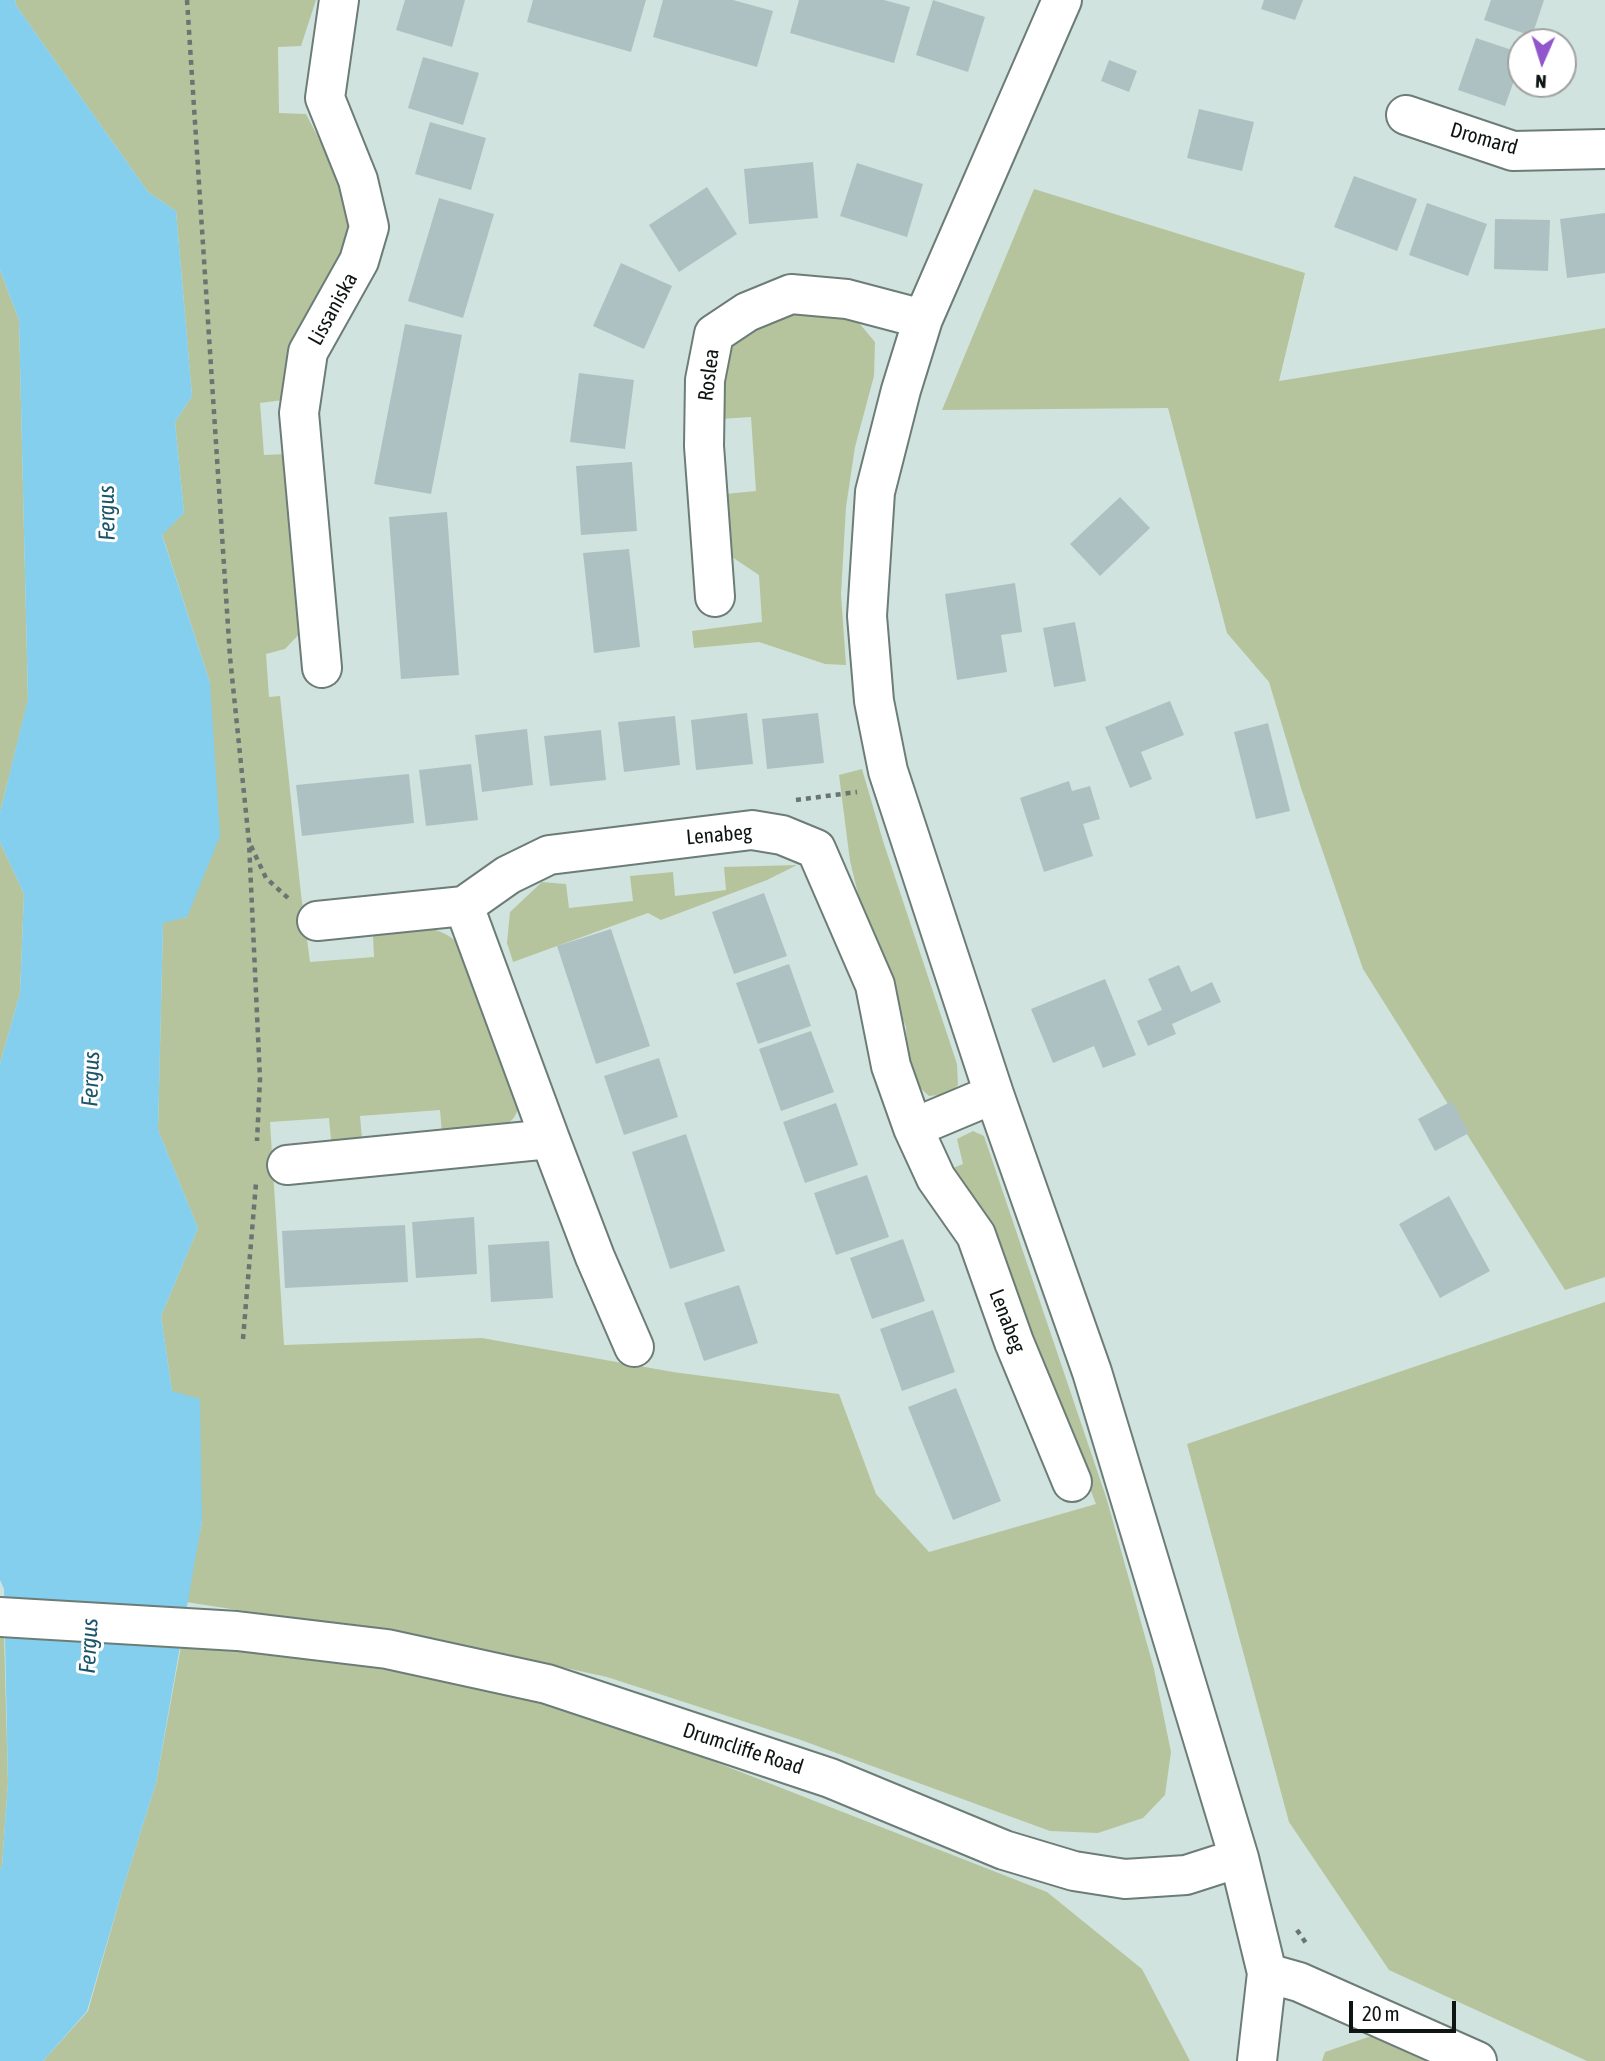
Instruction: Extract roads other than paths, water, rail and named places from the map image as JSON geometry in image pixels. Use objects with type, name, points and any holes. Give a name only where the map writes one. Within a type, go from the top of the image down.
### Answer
[{"type":"street","name":"Lissaniska","points":[[322,668],[299,413],[308,352],[359,261],[369,227],[358,180],[325,99],[339,0]]},
{"type":"street","points":[[1062,0],[923,319],[901,390],[875,492],[867,616],[874,701],[888,771],[994,1094],[1092,1372],[1239,1858],[1266,1973],[1257,2061]]},
{"type":"street","name":"Dromard","points":[[1406,115],[1513,151],[1605,149]]},
{"type":"street","name":"Roslea","points":[[715,597],[704,446],[705,380],[714,334],[747,312],[791,294],[847,299],[923,319]]},
{"type":"street","name":"Lenabeg","points":[[317,921],[464,906],[508,875],[549,855],[752,830],[782,835],[816,849],[875,985],[891,1066],[914,1128],[936,1178],[976,1235],[1014,1342],[1072,1482]]},
{"type":"street","points":[[464,906],[595,1257],[634,1347]]},
{"type":"street","points":[[914,1128],[994,1094]]},
{"type":"street","points":[[287,1165],[550,1139]]},
{"type":"street","name":"Drumcliffe Road","points":[[0,1617],[237,1631],[387,1649],[547,1684],[830,1778],[1004,1850],[1074,1871],[1125,1879],[1186,1875],[1239,1858]]},
{"type":"street","points":[[1266,1973],[1300,1982],[1477,2061]]},
{"type":"water","name":"Fergus","points":[[0,0],[16,0],[15,4],[148,192],[176,211],[192,396],[175,422],[184,513],[162,535],[210,683],[220,836],[187,917],[163,923],[158,1130],[198,1228],[161,1316],[172,1391],[200,1399],[202,1521],[156,1783],[87,2011],[43,2061],[0,2061],[0,1870],[8,1783],[4,1589],[0,1580],[0,1064],[20,993],[24,894],[0,842],[0,813],[28,699],[19,320],[0,270]]}]
